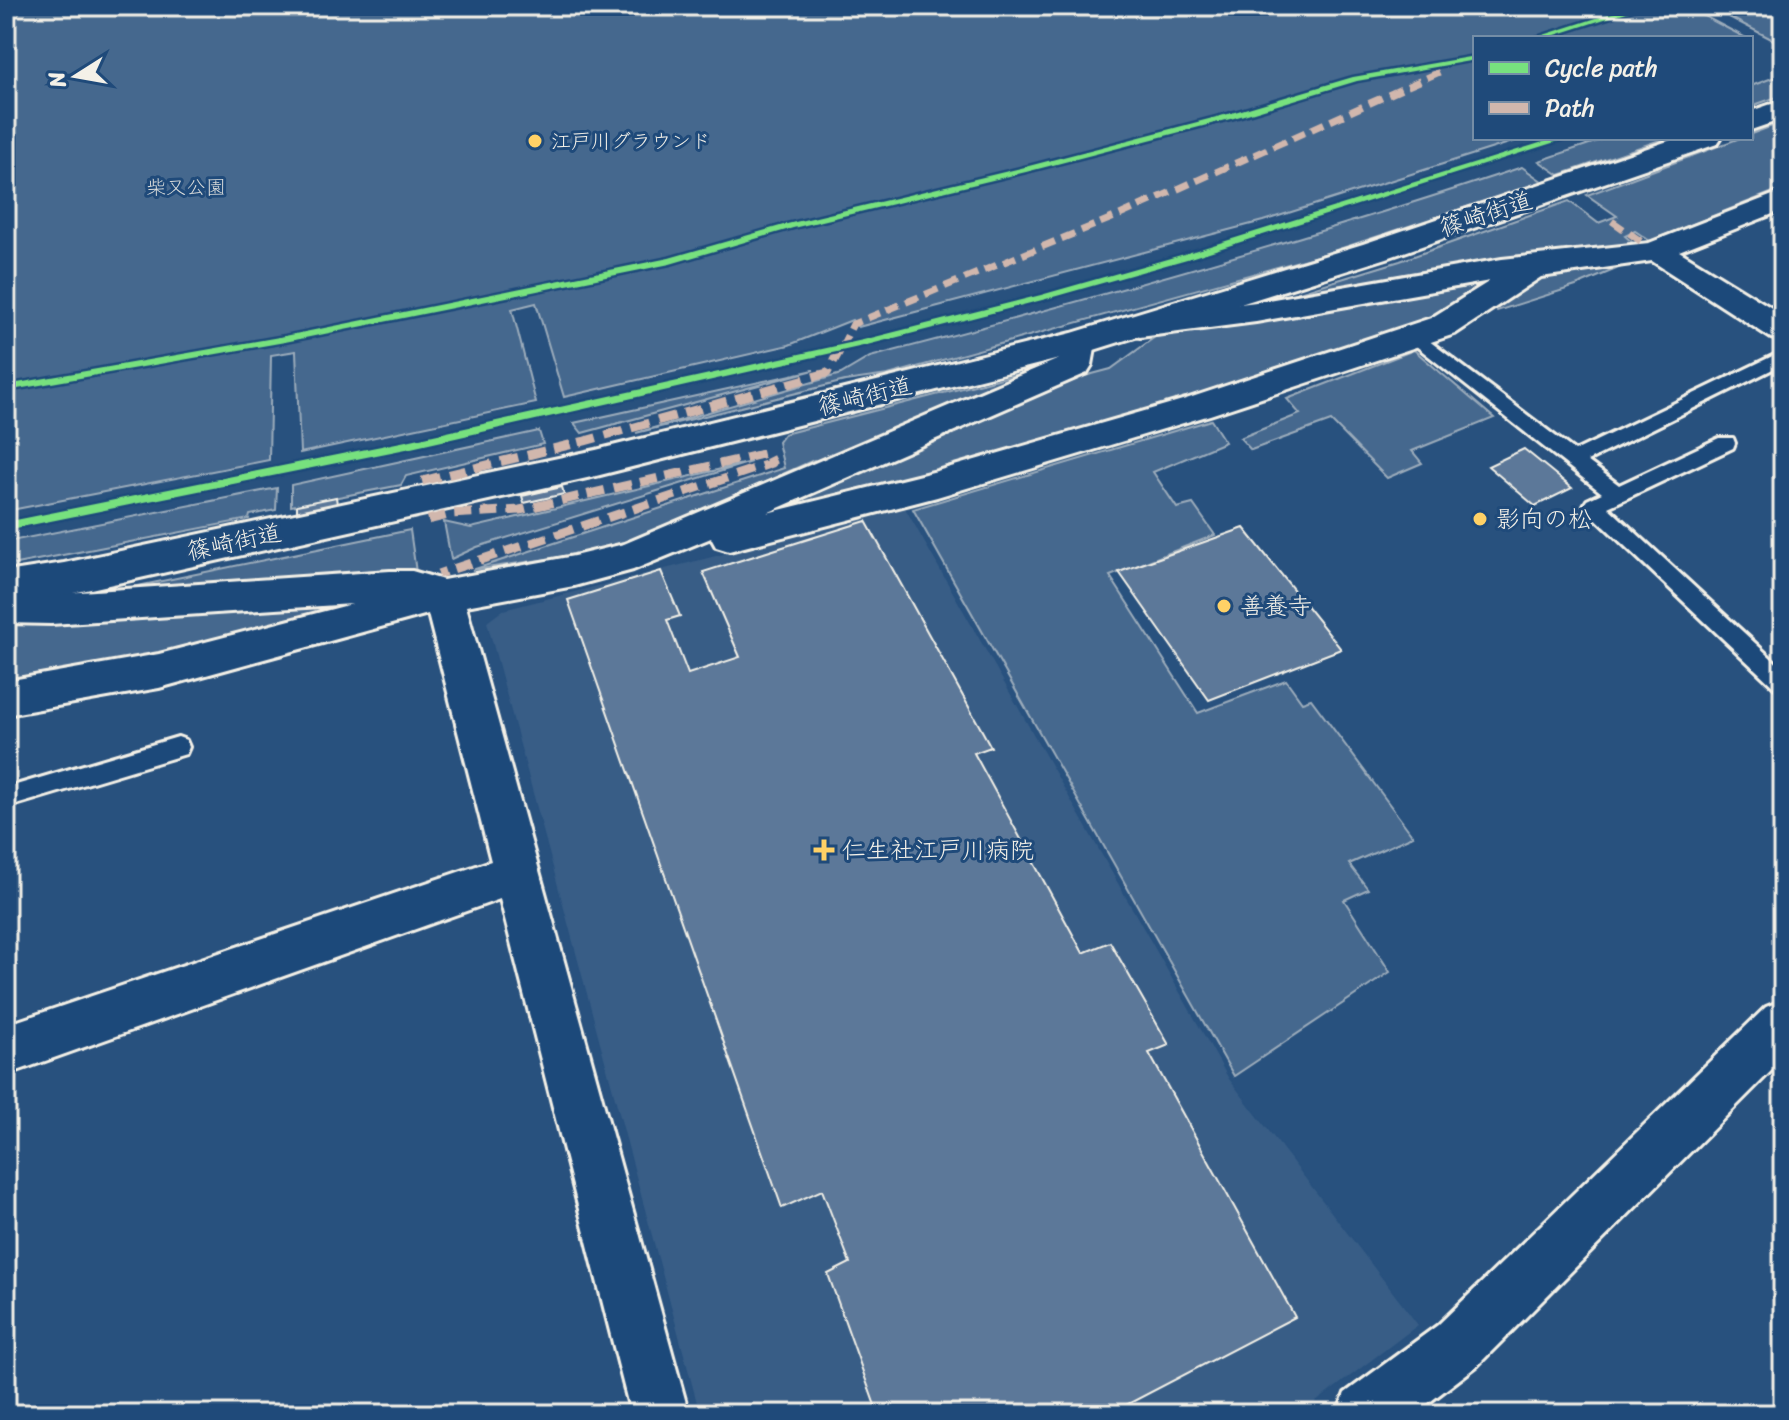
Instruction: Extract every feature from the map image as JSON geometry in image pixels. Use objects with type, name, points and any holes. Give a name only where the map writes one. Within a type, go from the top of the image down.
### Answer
[{"type":"main road","points":[[1753,120],[1783,109]]},
{"type":"main road","name":"篠崎街道","points":[[6,588],[64,579],[596,463],[1079,343],[1404,242],[1700,140]]},
{"type":"street","points":[[1140,326],[1256,312],[1502,269],[1532,268],[1657,251],[1670,243],[1783,200]]},
{"type":"street","points":[[1657,251],[1783,330]]},
{"type":"street","points":[[6,698],[159,671],[443,595],[708,542],[937,484],[1198,407],[1443,326],[1532,268]]},
{"type":"street","points":[[633,556],[1075,365],[1079,343]]},
{"type":"street","points":[[6,608],[51,609],[390,586],[412,586],[443,595]]},
{"type":"street","points":[[443,595],[660,1414]]},
{"type":"street","points":[[6,1050],[515,873]]},
{"type":"street","points":[[1366,1414],[1458,1345],[1783,1024]]},
{"type":"lane","points":[[1412,334],[1617,494]]},
{"type":"lane","points":[[1573,460],[1783,357]]},
{"type":"lane","points":[[1726,443],[1594,505],[1783,682]]},
{"type":"lane","points":[[6,798],[178,747]]},
{"type":"shaded area","name":"仁生社江戸川病院","points":[[905,508],[1229,1079],[1418,1325],[1300,1414],[700,1414],[487,622],[503,610]]},
{"type":"green space","name":"柴又公園","points":[[6,6],[1685,6],[1742,36],[1473,36],[1473,140],[1519,140],[1263,221],[858,327],[852,320],[789,345],[564,397],[536,303],[512,309],[536,403],[300,453],[296,351],[271,355],[269,460],[6,511]]},
{"type":"green space","points":[[1708,6],[1783,6],[1783,45]]},
{"type":"green space","points":[[1783,74],[1783,95],[1753,105],[1753,85]]},
{"type":"green space","points":[[1783,122],[1783,188],[1650,241],[1635,231],[1625,236],[1639,248],[1543,259],[1496,260],[1273,300],[1400,261],[1569,201],[1598,223],[1617,216],[1587,195],[1735,140],[1753,140],[1753,133]]},
{"type":"green space","points":[[1601,140],[1660,140],[1559,175],[1539,161]]},
{"type":"green space","points":[[1522,167],[1543,182],[1324,254],[888,375],[845,381],[636,433],[841,374],[870,357],[1198,268]]},
{"type":"green space","points":[[1635,261],[1576,286],[1497,311],[1492,307],[1543,274]]},
{"type":"green space","points":[[1508,275],[1445,316],[1200,396],[958,469],[719,530],[1043,387],[1111,369],[1155,337]]},
{"type":"green space","points":[[1414,350],[1494,418],[1412,451],[1422,463],[1387,478],[1331,421],[1251,450],[1240,438],[1300,414],[1287,399]]},
{"type":"green space","points":[[1037,369],[818,463],[814,460],[616,549],[472,570],[784,468],[778,442],[784,434]]},
{"type":"green space","points":[[814,370],[582,433],[574,423]]},
{"type":"green space","points":[[1211,420],[1225,442],[1153,472],[1177,508],[1193,504],[1215,535],[1110,576],[1198,713],[1286,680],[1302,702],[1311,699],[1413,836],[1349,864],[1368,889],[1344,900],[1390,972],[1234,1076],[913,509]]},
{"type":"green space","points":[[539,431],[543,444],[406,476],[401,485],[291,506],[291,485]]},
{"type":"green space","points":[[751,462],[477,547],[451,559],[444,522],[471,528]]},
{"type":"green space","points":[[277,488],[276,510],[250,515],[249,519],[6,566],[6,542]]},
{"type":"green space","points":[[410,530],[416,572],[104,593]]},
{"type":"green space","points":[[379,594],[266,630],[143,660],[6,686],[6,623]]},
{"type":"building","points":[[1524,449],[1572,488],[1535,506],[1488,466]]},
{"type":"building","points":[[562,487],[564,494],[524,503],[522,496]]},
{"type":"building","points":[[336,497],[337,504],[297,513],[297,505]]},
{"type":"building","name":"仁生社江戸川病院","points":[[866,521],[991,747],[974,753],[1083,953],[1110,942],[1169,1045],[1149,1053],[1295,1317],[1109,1414],[878,1414],[828,1274],[850,1263],[822,1190],[782,1208],[568,600],[661,571],[680,616],[667,620],[688,674],[740,657],[703,572]]},
{"type":"building","points":[[1244,528],[1341,649],[1209,700],[1119,572]]},
{"type":"marked path","points":[[422,481],[585,441],[827,373],[853,324],[1122,214],[1444,70]]},
{"type":"marked path","points":[[1612,221],[1645,244]]},
{"type":"marked path","points":[[428,520],[452,514],[520,510],[767,453],[772,463],[438,574]]},
{"type":"cycle path","points":[[1544,36],[1641,6]]},
{"type":"cycle path","points":[[6,388],[285,339],[670,261],[790,226],[1231,116],[1356,79],[1473,58]]},
{"type":"cycle path","points":[[6,526],[411,444],[863,343],[1184,257],[1558,140]]},
{"type":"place","name":"江戸川グラウンド","points":[[535,141]]},
{"type":"place","name":"影向の松","points":[[1480,519]]},
{"type":"place","name":"善養寺","points":[[1224,606]]},
{"type":"place","name":"仁生社江戸川病院","points":[[824,850]]}]
